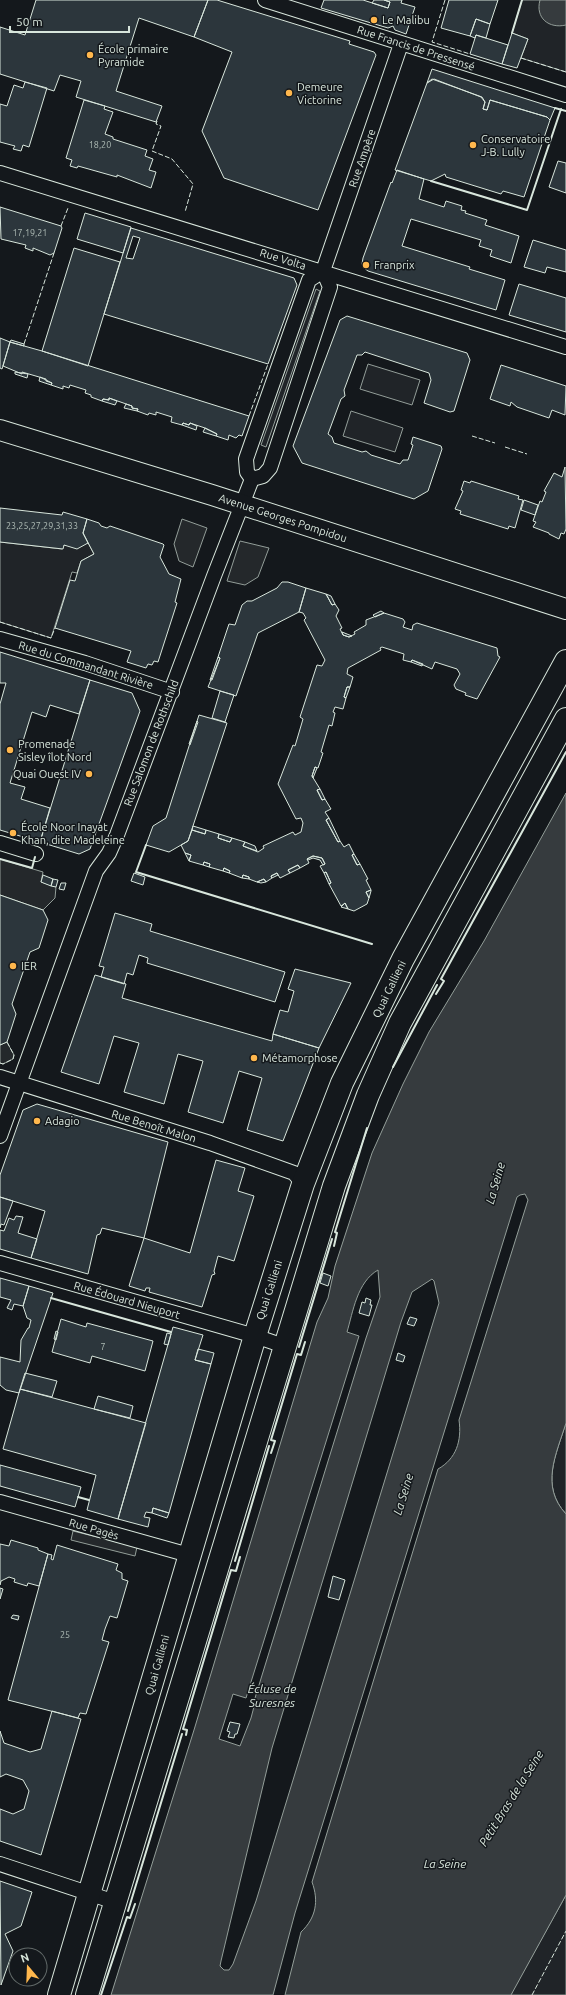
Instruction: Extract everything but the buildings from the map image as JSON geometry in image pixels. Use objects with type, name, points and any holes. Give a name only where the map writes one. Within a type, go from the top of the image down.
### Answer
[{"type":"main road","name":"Quai Gallieni","points":[[59,1995],[91,1894],[189,1555],[255,1336],[303,1184],[342,1083],[403,959],[566,661]]},
{"type":"main road","points":[[87,1995],[284,1346],[334,1186],[368,1094],[397,1030],[566,718]]},
{"type":"street","name":"Rue Francis de Pressensé","points":[[265,0],[566,95]]},
{"type":"street","name":"Rue Ampère","points":[[323,271],[401,44]]},
{"type":"street","name":"Rue Volta","points":[[0,173],[323,271],[566,348]]},
{"type":"street","points":[[323,271],[330,287],[270,468],[263,476],[252,479],[246,472],[246,459],[308,280],[323,271]]},
{"type":"street","name":"Avenue Georges Pompidou","points":[[0,430],[566,609]]},
{"type":"street","points":[[243,506],[252,479]]},
{"type":"street","name":"Rue Salomon de Rothschild","points":[[0,1136],[96,871],[109,853],[117,836],[172,692],[224,548],[243,506]]},
{"type":"street","name":"Rue du Commandant Rivière","points":[[0,639],[172,692]]},
{"type":"street","points":[[0,843],[36,854]]},
{"type":"street","name":"Rue Benoît Malon","points":[[0,1077],[195,1138],[294,1173],[303,1184]]},
{"type":"street","name":"Rue Édouard Nieuport","points":[[0,1263],[255,1336]]},
{"type":"street","points":[[255,1336],[284,1346]]},
{"type":"street","name":"Rue Pagès","points":[[0,1502],[189,1555]]},
{"type":"street","points":[[0,1864],[115,1902]]},
{"type":"shaded area","points":[[522,0],[566,0],[566,72],[521,58],[528,39],[512,33]]},
{"type":"shaded area","points":[[316,289],[320,291],[266,447],[261,445]]},
{"type":"shaded area","points":[[368,364],[420,380],[412,405],[360,389]]},
{"type":"shaded area","points":[[351,411],[403,428],[395,452],[343,436]]},
{"type":"shaded area","points":[[182,519],[207,528],[193,567],[179,561],[174,544]]},
{"type":"shaded area","points":[[240,541],[269,548],[258,577],[245,585],[227,581]]},
{"type":"shaded area","points":[[0,542],[62,549],[64,545],[88,543],[94,554],[81,561],[77,573],[72,572],[51,638],[0,622]]},
{"type":"shaded area","points":[[0,859],[43,872],[41,882],[56,887],[55,898],[43,910],[0,895]]},
{"type":"shaded area","points":[[7,1042],[14,1055],[13,1059],[3,1064],[0,1063],[0,1045]]},
{"type":"shaded area","points":[[566,1423],[566,1514],[558,1503],[554,1492],[552,1470]]},
{"type":"shaded area","points":[[73,1531],[137,1547],[135,1556],[71,1540]]},
{"type":"shaded area","points":[[566,1895],[566,1995],[511,1995],[513,1990]]},
{"type":"water","points":[[540,0],[566,0],[566,25],[554,25],[545,21],[540,12]]},
{"type":"water","name":"La Seine","points":[[566,793],[566,1423],[552,1470],[552,1481],[558,1503],[566,1514],[566,1895],[511,1995],[285,1995],[301,1932],[310,1921],[315,1909],[316,1902],[312,1882],[438,1469],[449,1460],[456,1449],[460,1435],[459,1420],[528,1200],[525,1194],[517,1197],[295,1913],[273,1995],[111,1995],[194,1730],[317,1322],[328,1298],[335,1266],[372,1153],[403,1084],[429,1032],[484,941]],"holes":[[[378,1270],[380,1297],[255,1698],[251,1718],[240,1746],[219,1739],[233,1694],[246,1698],[359,1336],[347,1332],[354,1307],[365,1282]],[[432,1279],[434,1281],[439,1303],[256,1901],[233,1964],[229,1970],[224,1970],[220,1966],[221,1961],[272,1748],[401,1322],[412,1292]]]},
{"type":"fence","points":[[445,0],[432,42],[470,54]]},
{"type":"fence","points":[[521,58],[566,72]]},
{"type":"fence","points":[[157,121],[156,124],[161,126],[152,151],[172,159],[193,184],[185,212]]},
{"type":"fence","points":[[61,226],[68,208]]},
{"type":"fence","points":[[24,344],[54,253]]},
{"type":"fence","points":[[249,416],[268,364]]},
{"type":"fence","points":[[472,436],[495,443]]},
{"type":"fence","points":[[505,447],[527,454]]},
{"type":"fence","points":[[0,622],[51,638],[55,628]]},
{"type":"fence","points":[[0,1063],[3,1064],[13,1059],[14,1055],[7,1042]]},
{"type":"fence","points":[[532,1995],[566,1931]]},
{"type":"wall","points":[[512,33],[522,0]]},
{"type":"wall","points":[[555,108],[566,111]]},
{"type":"wall","points":[[431,181],[527,210],[561,109]]},
{"type":"wall","points":[[436,994],[444,981],[441,979],[566,752]]},
{"type":"wall","points":[[146,845],[136,872],[372,944]]},
{"type":"wall","points":[[0,859],[32,868],[35,857]]},
{"type":"wall","points":[[393,1067],[437,985]]},
{"type":"wall","points":[[334,1246],[337,1233],[335,1232],[367,1128]]},
{"type":"wall","points":[[299,1347],[332,1239]]},
{"type":"wall","points":[[51,1298],[171,1332]]},
{"type":"wall","points":[[271,1453],[275,1441],[271,1440],[297,1354],[301,1355],[305,1342]]},
{"type":"wall","points":[[235,1561],[269,1446]]},
{"type":"wall","points":[[78,1497],[89,1500]]},
{"type":"wall","points":[[186,1735],[187,1730],[183,1729],[231,1570],[236,1571],[240,1557]]},
{"type":"wall","points":[[128,1911],[182,1734]]},
{"type":"wall","points":[[101,1995],[127,1917],[130,1918],[135,1904]]},
{"type":"place","name":"Le Malibu","points":[[374,20]]},
{"type":"place","name":"École primaire Pyramide","points":[[90,55]]},
{"type":"place","name":"Demeure Victorine","points":[[289,93]]},
{"type":"place","name":"Conservatoire J-B. Lully","points":[[473,145]]},
{"type":"place","name":"Franprix","points":[[366,265]]},
{"type":"place","name":"Promenade Sisley îlot Nord","points":[[10,750]]},
{"type":"place","name":"Quai Ouest IV","points":[[89,774]]},
{"type":"place","name":"École Noor Inayat Khan, dite Madeleine","points":[[13,833]]},
{"type":"place","name":"IER","points":[[13,966]]},
{"type":"place","name":"Métamorphose","points":[[254,1058]]},
{"type":"place","name":"Adagio","points":[[37,1121]]},
{"type":"water label","name":"Écluse de Suresnes","points":[[272,1695]]},
{"type":"water label","name":"Petit Bras de la Seine","points":[[511,1798]]}]
